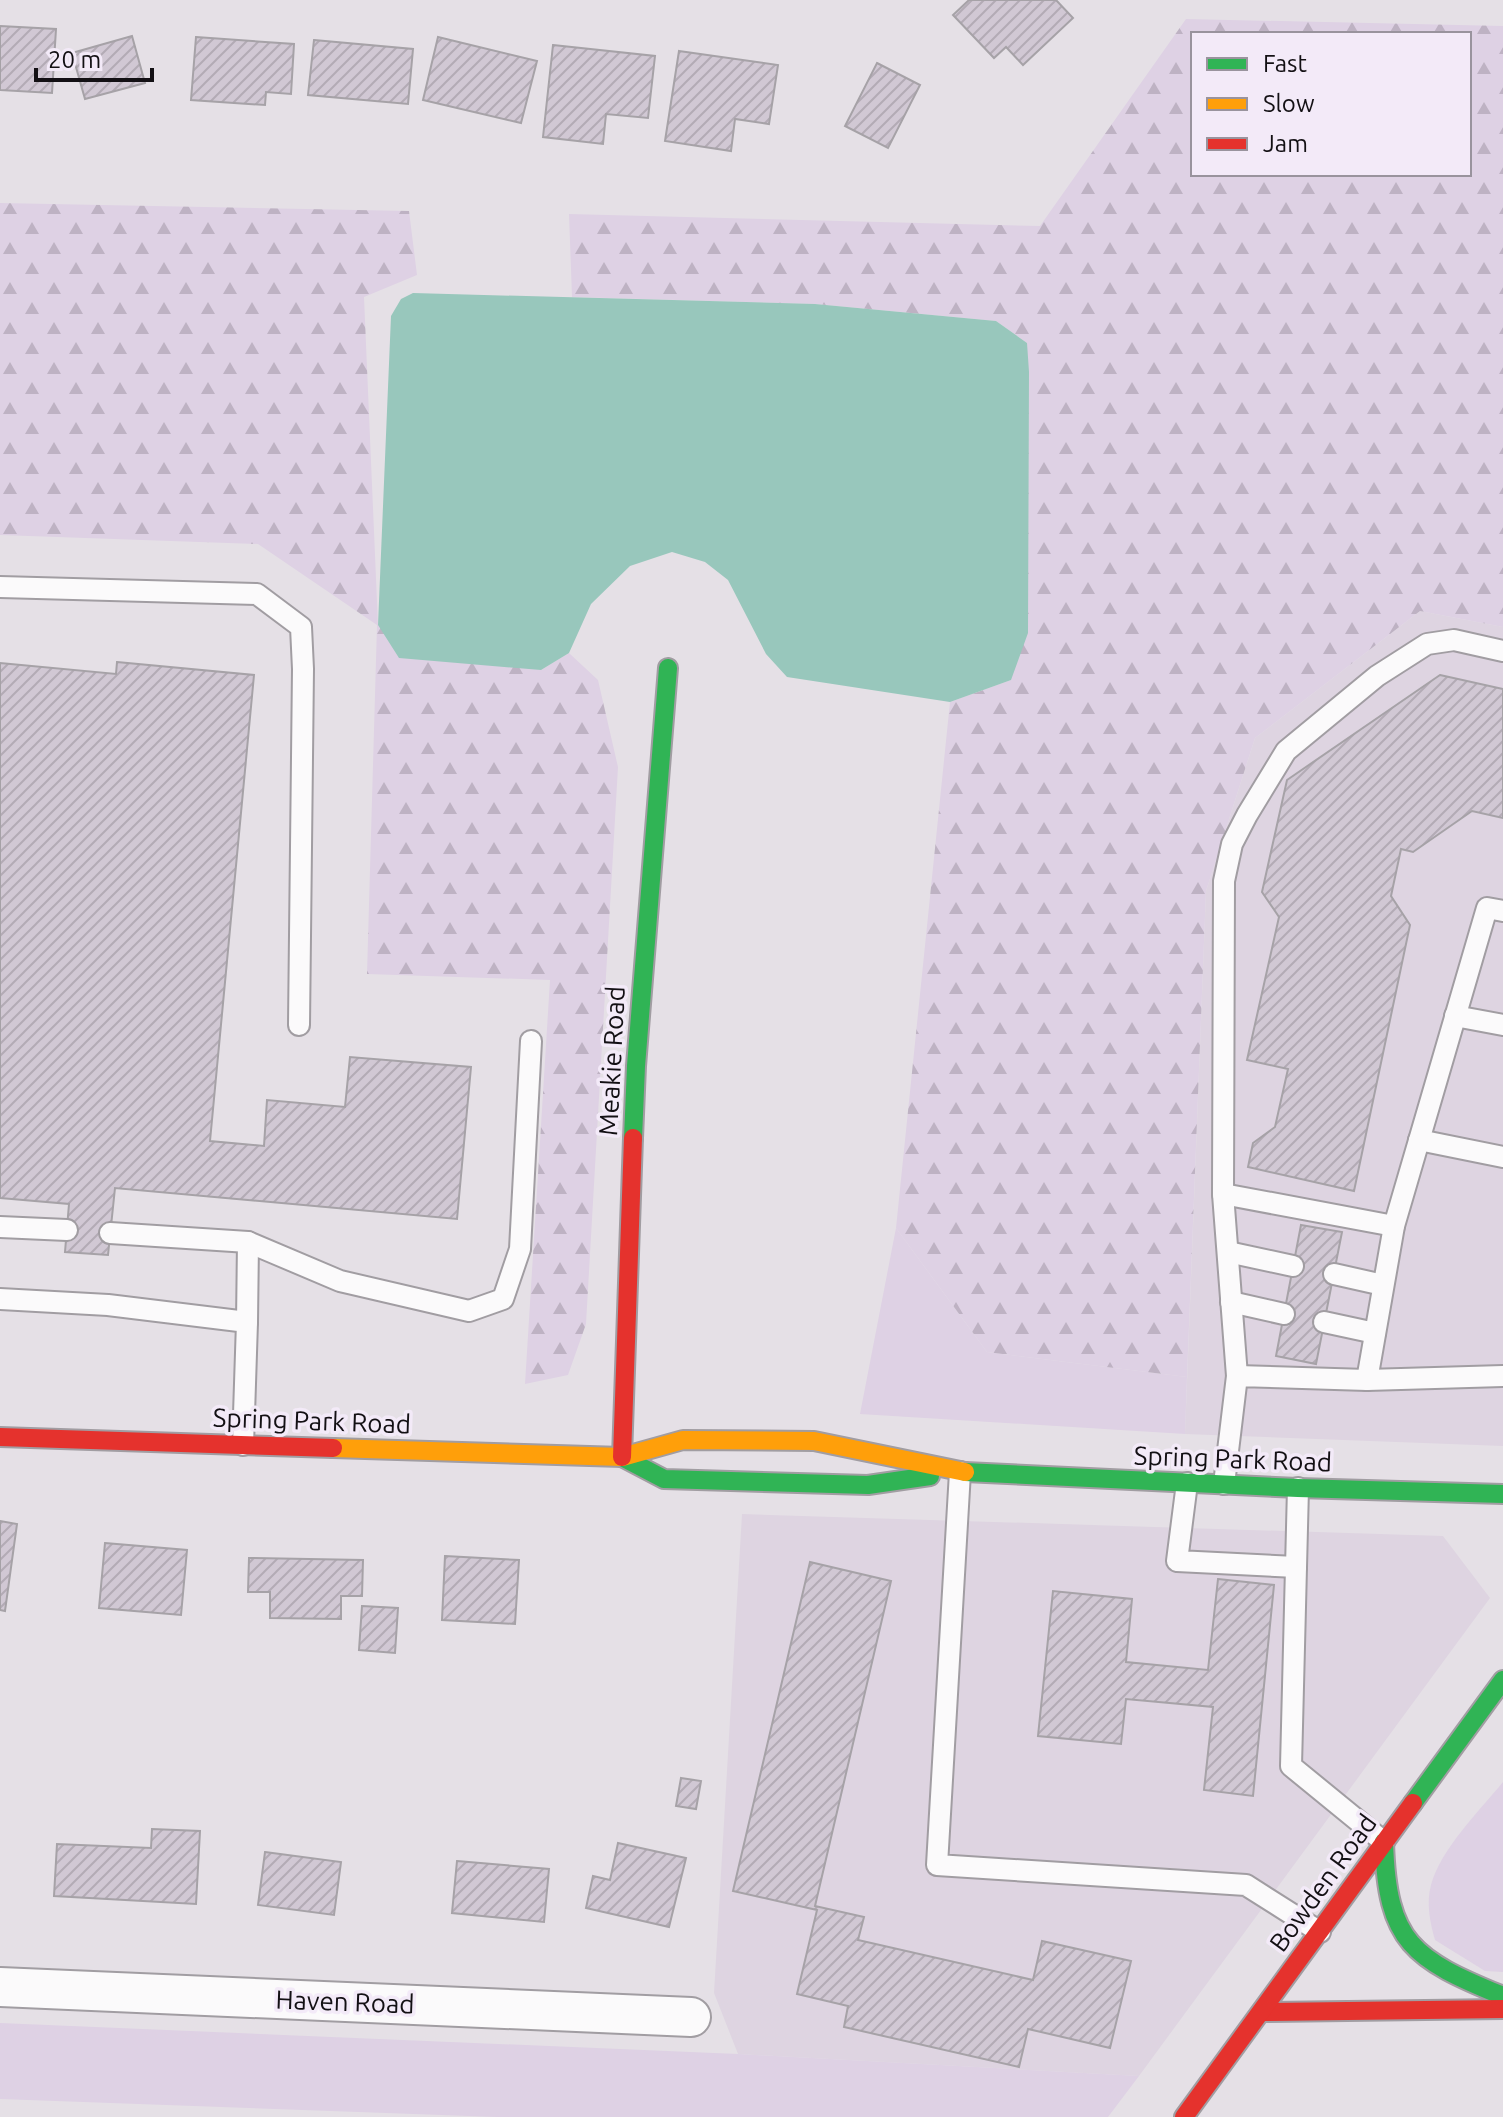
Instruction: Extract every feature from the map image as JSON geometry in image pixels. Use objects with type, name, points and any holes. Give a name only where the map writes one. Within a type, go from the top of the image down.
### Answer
[{"type":"main road","name":"Meakie Road","points":[[622,1457],[636,1066],[668,668]]},
{"type":"main road","name":"Spring Park Road","points":[[0,1437],[622,1457],[683,1440],[814,1441],[960,1472],[1503,1494]]},
{"type":"main road","name":"Spring Park Road","points":[[622,1457],[664,1479],[868,1485],[960,1472]]},
{"type":"main road","name":"Bowden Road","points":[[1184,2117],[1503,1680]]},
{"type":"main road","points":[[1384,1842],[1386,1888],[1396,1923],[1421,1952],[1453,1976],[1503,1996]]},
{"type":"main road","points":[[1262,2012],[1503,2009]]},
{"type":"street","name":"Haven Road","points":[[0,1987],[691,2017]]},
{"type":"lane","points":[[0,587],[257,594],[301,627],[299,1025]]},
{"type":"lane","points":[[1224,1484],[1237,1376],[1223,1194],[1224,881],[1232,844],[1286,751],[1377,676],[1427,644],[1454,640],[1503,651]]},
{"type":"lane","points":[[1367,1380],[1394,1226],[1487,908],[1503,911]]},
{"type":"lane","points":[[1455,1016],[1503,1025]]},
{"type":"lane","points":[[110,1233],[248,1242],[340,1281],[469,1311],[503,1299],[520,1249],[531,1041]]},
{"type":"lane","points":[[1419,1140],[1503,1157]]},
{"type":"lane","points":[[1223,1194],[1394,1226]]},
{"type":"lane","points":[[0,1227],[67,1230]]},
{"type":"lane","points":[[243,1445],[248,1242]]},
{"type":"lane","points":[[1228,1252],[1293,1266]]},
{"type":"lane","points":[[1334,1274],[1383,1285]]},
{"type":"lane","points":[[0,1299],[108,1305],[247,1322]]},
{"type":"lane","points":[[1231,1302],[1284,1314]]},
{"type":"lane","points":[[1324,1322],[1375,1333]]},
{"type":"lane","points":[[1237,1376],[1367,1380],[1503,1376]]},
{"type":"lane","points":[[960,1472],[937,1865],[1246,1885],[1320,1932]]},
{"type":"lane","points":[[1187,1483],[1177,1561],[1296,1567]]},
{"type":"lane","points":[[1298,1488],[1291,1766],[1384,1842]]},
{"type":"shaded area","points":[[413,293],[815,304],[996,321],[1027,343],[1029,372],[1028,633],[1011,680],[950,702],[787,677],[766,654],[728,580],[705,562],[672,552],[630,566],[591,604],[569,653],[541,670],[399,658],[378,625],[391,316],[401,299]]},
{"type":"shaded area","points":[[1420,611],[1503,627],[1503,1446],[1185,1434],[1206,891],[1255,738]]},
{"type":"shaded area","points":[[742,1514],[1443,1536],[1490,1598],[1139,2076],[738,2054],[714,1993]]},
{"type":"green space","points":[[1186,19],[1503,26],[1503,627],[1420,611],[1255,738],[1206,891],[1187,1377],[987,1352],[896,1228],[950,702],[1011,680],[1027,343],[996,321],[815,304],[572,297],[569,214],[1040,226]]},
{"type":"green space","points":[[0,203],[409,211],[417,275],[364,297],[378,625],[541,670],[569,653],[598,680],[618,767],[586,1324],[568,1375],[525,1384],[550,980],[367,974],[377,625],[258,544],[0,535]]},
{"type":"green space","points":[[896,1228],[987,1352],[1187,1377],[1185,1434],[860,1414]]},
{"type":"green space","points":[[1503,1782],[1503,1972],[1485,1971],[1435,1940],[1429,1906],[1431,1885],[1443,1858]]},
{"type":"green space","points":[[0,2023],[738,2054],[1139,2076],[1108,2117],[497,2117],[0,2099]]},
{"type":"building","points":[[969,0],[1056,0],[1073,18],[1023,65],[1006,47],[994,58],[953,15]]},
{"type":"building","points":[[0,26],[56,29],[52,93],[0,90]]},
{"type":"building","points":[[132,36],[145,83],[85,99],[72,53]]},
{"type":"building","points":[[196,37],[294,44],[291,94],[266,92],[265,105],[191,100]]},
{"type":"building","points":[[438,37],[537,61],[521,123],[423,100]]},
{"type":"building","points":[[314,40],[413,49],[408,104],[308,95]]},
{"type":"building","points":[[553,45],[655,56],[648,118],[606,114],[603,144],[543,137]]},
{"type":"building","points":[[679,51],[778,65],[769,124],[735,119],[731,151],[665,141]]},
{"type":"building","points":[[877,63],[920,85],[888,148],[845,126]]},
{"type":"building","points":[[117,662],[254,675],[210,1141],[264,1146],[267,1100],[345,1107],[350,1057],[471,1067],[457,1219],[115,1188],[108,1255],[65,1252],[69,1204],[0,1198],[0,663],[116,674]]},
{"type":"building","points":[[1440,675],[1503,689],[1503,818],[1472,811],[1413,852],[1401,849],[1391,896],[1410,925],[1354,1191],[1248,1167],[1253,1143],[1275,1127],[1288,1069],[1247,1060],[1279,917],[1262,892],[1287,780]]},
{"type":"building","points":[[1301,1225],[1342,1232],[1316,1364],[1276,1356]]},
{"type":"building","points":[[0,1521],[17,1524],[5,1611],[0,1610]]},
{"type":"building","points":[[105,1543],[187,1550],[181,1615],[99,1608]]},
{"type":"building","points":[[445,1556],[519,1560],[515,1624],[442,1620]]},
{"type":"building","points":[[249,1558],[363,1560],[362,1596],[341,1596],[341,1619],[270,1618],[270,1592],[248,1592]]},
{"type":"building","points":[[810,1562],[891,1581],[815,1906],[864,1917],[858,1940],[1033,1980],[1042,1941],[1131,1961],[1110,2048],[1028,2029],[1019,2067],[844,2027],[848,2006],[797,1994],[817,1910],[733,1891]]},
{"type":"building","points":[[1218,1579],[1274,1585],[1253,1796],[1204,1790],[1213,1707],[1126,1699],[1121,1744],[1038,1736],[1053,1591],[1132,1599],[1126,1662],[1208,1670]]},
{"type":"building","points":[[362,1606],[398,1608],[395,1653],[359,1650]]},
{"type":"building","points":[[681,1778],[701,1781],[696,1809],[676,1806]]},
{"type":"building","points":[[152,1829],[200,1831],[196,1904],[54,1896],[57,1844],[151,1848]]},
{"type":"building","points":[[618,1843],[686,1858],[669,1927],[586,1908],[593,1876],[610,1880]]},
{"type":"building","points":[[265,1852],[341,1862],[334,1915],[258,1905]]},
{"type":"building","points":[[457,1861],[549,1869],[544,1922],[452,1913]]},
{"type":"traffic: fast","points":[[633,1138],[668,668]]},
{"type":"traffic: fast","points":[[622,1457],[664,1479],[868,1485],[930,1476]]},
{"type":"traffic: fast","points":[[965,1472],[1503,1494]]},
{"type":"traffic: fast","points":[[1413,1803],[1503,1680]]},
{"type":"traffic: fast","points":[[1384,1842],[1391,1903],[1399,1925],[1411,1943],[1447,1971],[1503,1996]]},
{"type":"traffic: slow","points":[[333,1448],[622,1457],[683,1440],[814,1441],[965,1472]]},
{"type":"traffic: jam","points":[[622,1457],[633,1138]]},
{"type":"traffic: jam","points":[[0,1437],[333,1448]]},
{"type":"traffic: jam","points":[[1184,2117],[1413,1803]]},
{"type":"traffic: jam","points":[[1262,2012],[1503,2009]]}]
